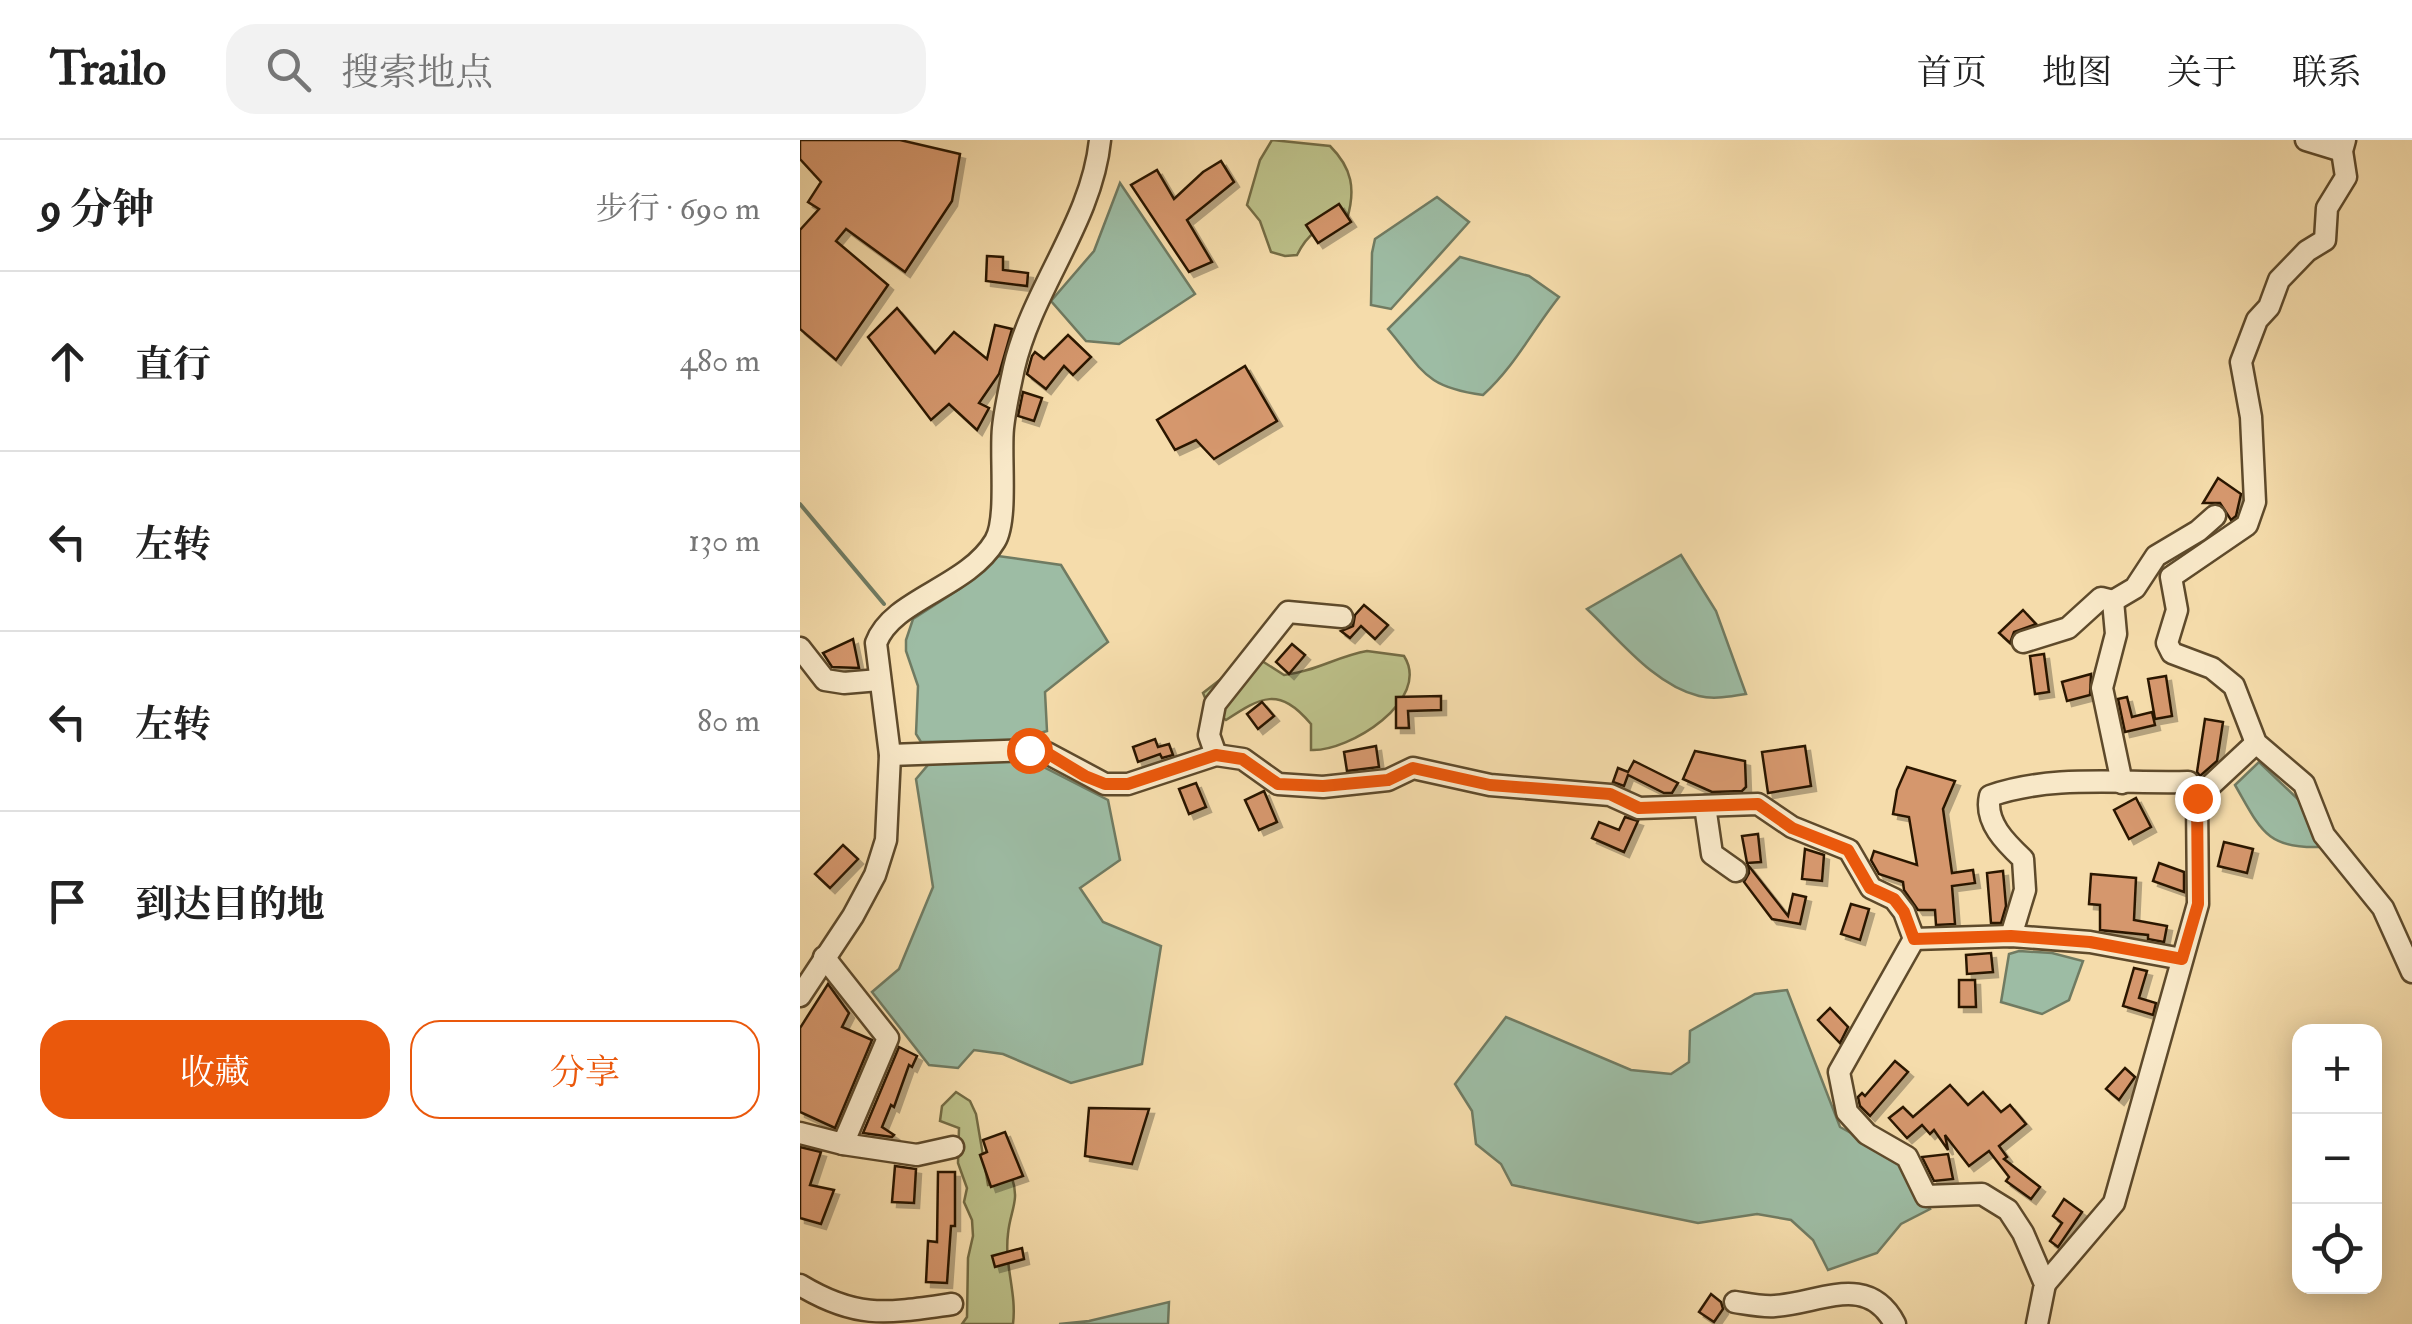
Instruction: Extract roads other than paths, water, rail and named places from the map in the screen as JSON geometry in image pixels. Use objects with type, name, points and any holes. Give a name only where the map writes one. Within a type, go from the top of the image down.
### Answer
[{"type":"street","points":[[800,996],[874,875],[886,840],[890,754],[876,642],[881,630],[898,613],[952,584],[984,558],[998,536],[1003,429],[1014,366],[1030,314],[1081,208],[1100,140]]},
{"type":"street","points":[[2306,140],[2343,146],[2346,177],[2327,208],[2325,240],[2307,250],[2279,280],[2269,308],[2257,320],[2241,362],[2251,418],[2255,502],[2246,525],[2170,577],[2176,610],[2167,643],[2172,653],[2212,668],[2234,686],[2256,744],[2304,784],[2324,835],[2383,908],[2412,972]]},
{"type":"street","points":[[2023,642],[2068,628],[2101,598],[2112,601],[2135,588],[2156,556],[2198,531],[2214,516]]},
{"type":"street","points":[[2112,601],[2116,634],[2102,688],[2122,783]]},
{"type":"street","points":[[1216,755],[1208,735],[1215,704],[1288,612],[1342,617]]},
{"type":"street","points":[[800,648],[825,680],[879,680]]},
{"type":"street","points":[[2197,798],[2256,744]]},
{"type":"street","points":[[890,754],[1029,750],[1047,753],[1105,784],[1128,784],[1216,755],[1242,759],[1278,784],[1323,786],[1388,780],[1413,768],[1490,785],[1610,794],[1639,808],[1758,804],[1792,828],[1848,850],[1870,888],[1894,899],[1904,912],[1914,939],[1839,1072],[1847,1112],[1867,1134],[1906,1157],[1926,1196],[1982,1194],[2008,1210],[2024,1233],[2044,1284]]},
{"type":"street","points":[[2011,936],[2024,890],[2022,859],[2000,837],[1988,804],[1990,796],[2048,782],[2188,782],[2197,798],[2198,904],[2114,1203],[2044,1284],[2037,1324]]},
{"type":"street","points":[[1705,806],[1712,854],[1736,871]]},
{"type":"street","points":[[1914,939],[2011,936],[2090,942],[2182,959]]},
{"type":"street","points":[[824,957],[888,1038],[843,1144]]},
{"type":"street","points":[[800,1133],[917,1155],[954,1147]]},
{"type":"street","points":[[800,1284],[828,1302],[855,1310],[892,1312],[952,1304]]},
{"type":"street","points":[[1735,1302],[1773,1306],[1854,1293],[1886,1307],[1895,1324]]},
{"type":"waterway","points":[[800,504],[884,604]]}]
